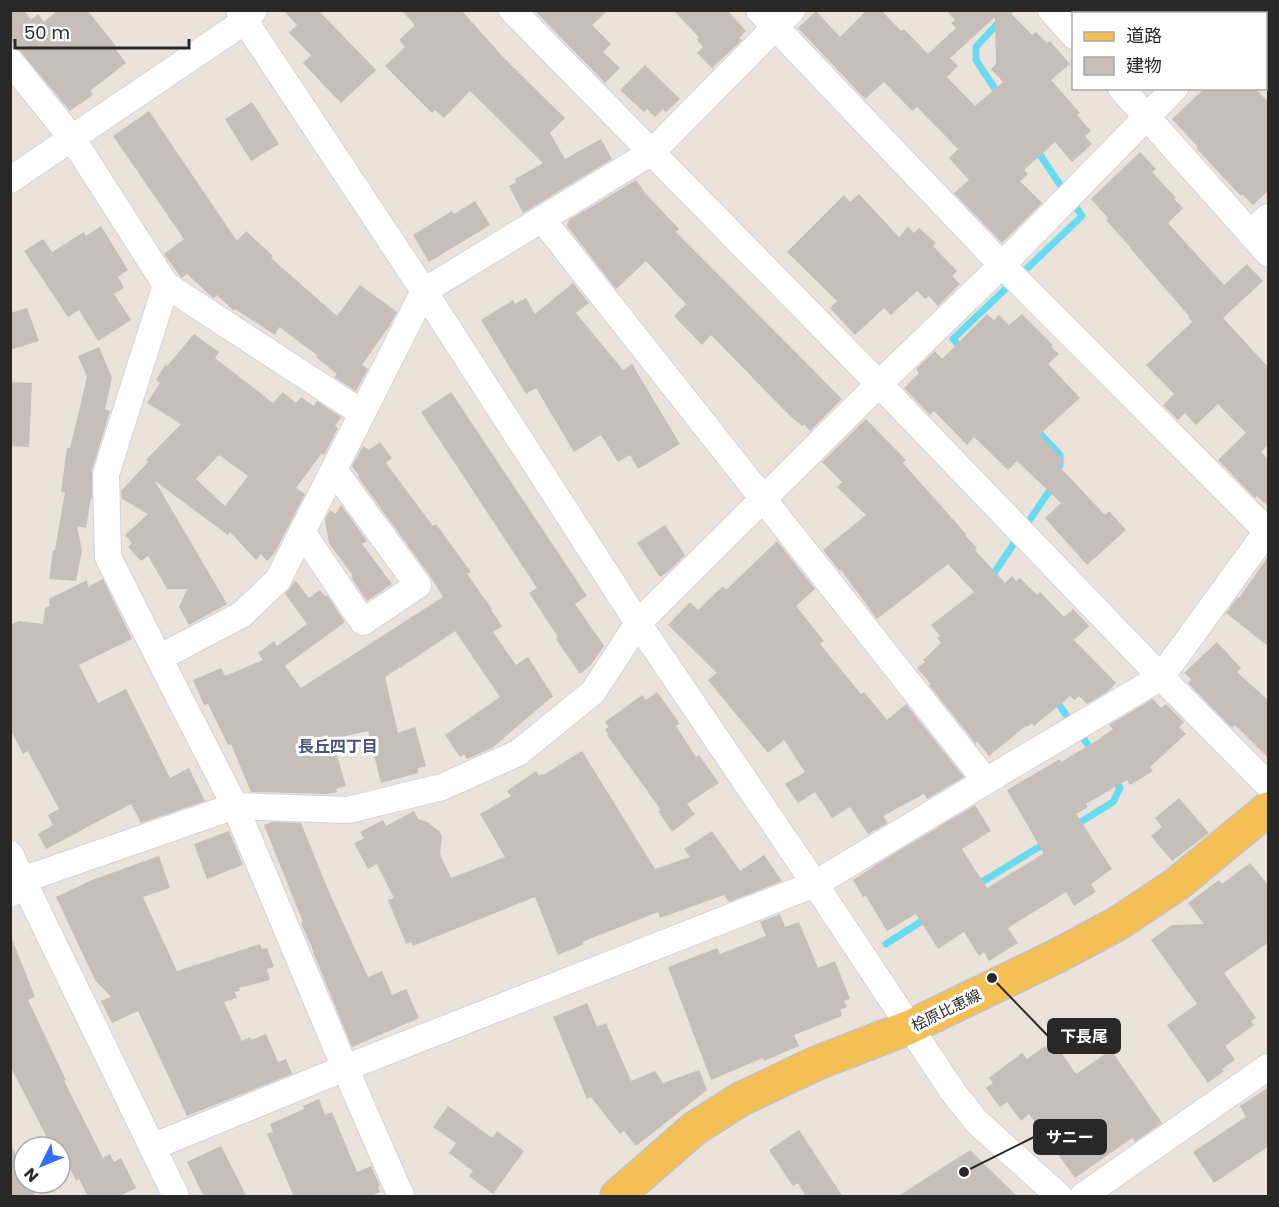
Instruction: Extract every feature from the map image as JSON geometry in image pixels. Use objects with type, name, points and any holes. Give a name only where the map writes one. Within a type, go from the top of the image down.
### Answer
[{"type":"main road","name":"桧原比恵線","points":[[617,1197],[695,1128],[741,1099],[817,1063],[910,1027],[1055,957],[1117,924],[1177,884],[1269,809]]},
{"type":"street","points":[[512,10],[1269,785]]},
{"type":"street","points":[[1051,10],[1072,34]]},
{"type":"street","points":[[10,180],[246,14],[638,623],[953,1092],[977,1122],[1059,1197]]},
{"type":"street","points":[[152,1147],[345,1068],[815,884],[1161,677],[1268,531],[1002,266],[776,16],[652,152],[424,291],[278,580],[241,615],[159,658]]},
{"type":"street","points":[[10,61],[72,138],[166,285],[362,413]]},
{"type":"street","points":[[1123,90],[1146,117],[1260,225],[1269,253]]},
{"type":"street","points":[[16,887],[235,806],[348,810],[442,787],[518,753],[593,692],[638,623],[879,384],[1002,266],[1173,90]]},
{"type":"street","points":[[542,219],[986,781]]},
{"type":"street","points":[[166,285],[106,474],[108,557],[235,806],[400,1196]]},
{"type":"street","points":[[302,532],[363,622],[418,585],[334,470]]},
{"type":"street","points":[[10,854],[16,887],[176,1197]]},
{"type":"street","points":[[1083,1197],[1269,1067]]},
{"type":"building","points":[[10,10],[24,10],[31,20],[38,14],[44,22],[58,10],[87,10],[116,46],[114,47],[126,63],[90,91],[93,95],[70,111],[10,39]]},
{"type":"building","points":[[283,10],[318,10],[376,70],[341,103],[303,63],[311,55],[289,33],[297,25]]},
{"type":"building","points":[[401,10],[461,10],[505,59],[565,118],[550,133],[565,159],[601,139],[612,159],[523,213],[509,186],[516,182],[515,179],[543,163],[470,91],[444,118],[435,110],[432,113],[385,66],[405,47],[399,40],[414,26]]},
{"type":"building","points":[[534,10],[608,10],[592,25],[611,44],[603,52],[620,68],[605,83]]},
{"type":"building","points":[[673,10],[727,10],[746,31],[739,38],[742,40],[712,68],[697,53],[703,47],[697,40],[699,37]]},
{"type":"building","points":[[867,10],[881,10],[901,31],[904,29],[928,54],[956,28],[951,23],[955,20],[946,10],[1008,10],[1032,35],[1036,32],[1047,43],[1050,41],[1070,64],[1051,80],[1080,113],[1077,115],[1091,131],[1085,136],[1092,144],[1072,162],[1055,142],[1024,170],[1028,174],[1020,181],[1042,203],[1002,243],[954,193],[969,180],[949,158],[958,149],[917,107],[912,111],[884,82],[865,99],[798,28],[816,11],[840,37]],"holes":[[[995,17],[996,64],[991,69],[1003,82],[975,106],[947,77],[958,66],[950,58]]]},
{"type":"building","points":[[645,65],[680,99],[666,112],[663,109],[655,117],[647,109],[644,112],[620,90]]},
{"type":"building","points":[[1203,90],[1257,90],[1269,103],[1269,190],[1253,205],[1242,194],[1241,196],[1172,119]]},
{"type":"building","points":[[252,102],[279,144],[251,161],[225,119]]},
{"type":"building","points":[[149,111],[237,241],[246,231],[273,256],[271,258],[337,316],[360,285],[397,312],[362,365],[368,369],[356,391],[334,377],[337,374],[316,357],[317,355],[279,327],[275,335],[235,309],[234,311],[217,295],[212,297],[187,274],[182,278],[180,276],[164,254],[184,239],[113,136]]},
{"type":"building","points":[[1140,152],[1156,169],[1152,172],[1183,208],[1168,223],[1224,285],[1247,264],[1263,281],[1223,318],[1269,368],[1269,444],[1261,452],[1269,460],[1269,507],[1257,496],[1255,498],[1218,460],[1246,433],[1218,404],[1196,425],[1185,413],[1178,420],[1163,405],[1174,394],[1146,365],[1192,322],[1091,199]]},
{"type":"building","points":[[636,180],[679,229],[676,232],[842,399],[810,431],[804,424],[802,426],[789,415],[711,335],[702,345],[674,316],[686,304],[646,261],[616,289],[567,226],[569,220]]},
{"type":"building","points":[[859,194],[899,237],[908,227],[914,233],[919,228],[936,243],[933,246],[957,271],[952,276],[960,284],[938,306],[929,296],[925,299],[917,291],[891,315],[884,308],[855,335],[830,308],[837,301],[787,252],[844,195],[850,202]]},
{"type":"building","points":[[475,201],[490,225],[429,262],[413,235],[452,211],[454,214]]},
{"type":"building","points":[[101,226],[128,270],[118,277],[124,288],[114,294],[131,320],[98,341],[79,310],[68,317],[24,251],[43,239],[52,252],[84,232],[86,236]]},
{"type":"building","points":[[573,283],[589,303],[576,313],[623,370],[632,364],[680,444],[638,469],[630,455],[618,462],[601,435],[574,452],[536,388],[526,394],[481,320],[513,300],[515,304],[526,298],[535,314]]},
{"type":"building","points":[[27,308],[39,341],[10,350],[10,313]]},
{"type":"building","points":[[987,314],[994,320],[999,315],[1009,325],[1022,314],[1053,345],[1051,347],[1059,354],[1048,364],[1080,398],[1039,435],[1065,461],[1059,466],[1105,515],[1109,511],[1126,530],[1087,565],[1045,518],[1061,503],[1017,461],[1008,470],[974,437],[967,445],[934,411],[930,415],[904,388],[919,373],[916,369],[935,351],[942,359]]},
{"type":"building","points":[[194,334],[219,352],[215,358],[273,403],[283,392],[296,403],[301,397],[314,406],[317,401],[341,417],[335,426],[338,428],[324,455],[322,453],[296,488],[305,494],[274,554],[267,561],[261,554],[256,560],[230,532],[228,535],[155,481],[227,604],[189,625],[179,607],[187,589],[167,589],[148,556],[141,561],[128,547],[132,543],[125,535],[148,514],[122,499],[121,491],[148,462],[146,460],[181,424],[147,403],[160,383],[156,380],[165,365],[167,366]],"holes":[[[219,455],[248,476],[225,506],[196,479]]]},
{"type":"building","points":[[99,347],[112,378],[105,409],[110,411],[92,470],[92,499],[86,528],[77,526],[82,550],[76,581],[49,579],[65,492],[61,492],[67,448],[70,448],[87,377],[78,356]]},
{"type":"building","points":[[10,382],[32,383],[29,447],[10,446]]},
{"type":"building","points":[[451,392],[587,596],[575,604],[604,646],[590,666],[580,674],[529,593],[537,588],[421,412]]},
{"type":"building","points":[[866,419],[906,460],[903,463],[966,534],[977,548],[975,550],[1005,583],[1012,576],[1016,581],[1020,578],[1037,595],[1040,592],[1064,617],[1073,609],[1089,626],[1074,640],[1116,683],[1107,692],[1087,704],[1079,696],[1075,700],[1070,696],[1034,726],[1032,723],[1026,726],[989,756],[977,741],[976,744],[917,668],[941,643],[937,638],[940,636],[931,625],[974,592],[948,564],[877,619],[841,570],[823,550],[866,515],[837,487],[842,482],[822,462]]},
{"type":"building","points":[[380,442],[392,458],[386,463],[433,526],[436,524],[471,572],[467,574],[502,626],[493,632],[516,665],[528,657],[553,696],[492,748],[467,759],[464,754],[460,757],[445,735],[500,697],[455,631],[385,677],[398,733],[415,727],[426,766],[418,768],[418,773],[381,783],[368,731],[332,739],[346,786],[336,789],[337,792],[328,794],[251,792],[231,744],[228,745],[208,704],[204,705],[193,680],[221,668],[225,676],[263,660],[258,653],[274,641],[277,646],[307,624],[285,594],[295,580],[309,598],[320,590],[325,596],[327,595],[345,622],[285,666],[301,688],[443,597],[352,466],[363,446],[369,450]]},
{"type":"building","points":[[341,505],[367,541],[362,544],[392,584],[367,601],[351,577],[353,576],[329,543],[325,520],[330,510],[335,514]]},
{"type":"building","points":[[665,525],[685,555],[660,577],[637,543]]},
{"type":"building","points":[[777,541],[815,589],[796,606],[824,641],[820,644],[861,694],[864,692],[887,720],[906,704],[964,777],[927,799],[924,794],[883,816],[888,823],[868,834],[850,807],[832,818],[815,792],[798,803],[785,784],[805,772],[784,740],[768,753],[708,680],[717,673],[668,625],[690,602],[698,610],[723,586],[726,590]]},
{"type":"building","points":[[1269,555],[1269,647],[1226,613]]},
{"type":"building","points":[[103,579],[132,639],[79,665],[98,703],[126,689],[170,778],[189,768],[205,801],[141,823],[131,804],[46,849],[38,834],[53,825],[48,815],[59,809],[28,751],[23,754],[10,729],[10,625],[19,621],[43,624],[45,608],[50,606],[49,599],[87,580],[88,587]]},
{"type":"building","points":[[1217,642],[1241,668],[1237,672],[1269,701],[1269,759],[1235,725],[1232,728],[1188,683],[1191,679],[1184,673]]},
{"type":"building","points":[[657,692],[680,724],[676,726],[696,757],[699,755],[719,783],[687,804],[695,814],[672,832],[658,811],[661,810],[605,729],[609,727],[605,722],[642,695],[646,700]]},
{"type":"building","points":[[1153,699],[1161,708],[1166,704],[1184,722],[1179,727],[1186,734],[1150,767],[1153,771],[1130,785],[1127,780],[1086,804],[1088,807],[1076,814],[1112,869],[1091,884],[1096,892],[1074,906],[1066,892],[1008,928],[1018,943],[989,961],[984,952],[979,956],[964,932],[938,949],[916,914],[887,931],[866,896],[863,897],[853,880],[975,805],[991,831],[962,849],[987,888],[1043,854],[1007,790],[1101,738],[1113,729],[1109,725]]},
{"type":"building","points":[[582,751],[655,869],[690,857],[684,849],[712,831],[740,871],[764,855],[782,881],[729,902],[724,895],[660,918],[658,912],[582,942],[584,944],[558,955],[535,897],[413,946],[411,942],[406,944],[388,900],[394,898],[377,864],[368,869],[354,843],[364,838],[360,832],[383,820],[386,826],[414,811],[418,819],[427,822],[440,832],[442,837],[440,854],[451,878],[505,857],[480,814],[511,796],[507,791],[536,771],[539,776],[543,775]]},
{"type":"building","points":[[1179,798],[1209,833],[1172,861],[1151,836],[1162,827],[1155,818]]},
{"type":"building","points":[[272,822],[301,823],[329,892],[368,977],[382,971],[392,995],[406,989],[419,1018],[352,1047],[264,825]]},
{"type":"building","points":[[229,831],[243,865],[207,879],[194,844]]},
{"type":"building","points":[[159,856],[170,888],[143,897],[177,971],[260,944],[262,949],[267,948],[274,967],[267,969],[270,980],[239,988],[240,991],[235,992],[237,998],[224,1002],[242,1041],[266,1034],[278,1062],[286,1059],[292,1074],[187,1116],[138,1011],[112,1023],[101,1001],[111,997],[95,980],[56,897],[92,880]]},
{"type":"building","points":[[1250,863],[1269,886],[1269,942],[1224,973],[1256,1018],[1251,1021],[1254,1025],[1225,1046],[1235,1060],[1208,1083],[1167,1025],[1197,1004],[1151,940],[1172,925],[1204,924],[1188,903],[1219,880],[1222,884]]},
{"type":"building","points":[[780,914],[785,927],[799,922],[818,968],[835,961],[850,999],[844,1001],[847,1007],[840,1010],[842,1016],[794,1035],[799,1046],[711,1080],[668,967],[717,948],[720,954],[766,936],[760,922]]},
{"type":"building","points":[[10,939],[12,939],[35,997],[28,1000],[66,1080],[64,1081],[103,1158],[110,1154],[114,1162],[121,1158],[136,1188],[118,1197],[88,1197],[79,1179],[76,1181],[72,1172],[72,1135],[46,1135],[10,1066]]},
{"type":"building","points":[[587,1003],[597,1027],[606,1023],[631,1081],[655,1071],[663,1083],[699,1070],[707,1090],[636,1146],[624,1131],[620,1134],[591,1097],[587,1099],[553,1017]]},
{"type":"building","points":[[1045,1046],[1051,1055],[1059,1049],[1076,1074],[1111,1050],[1162,1123],[1135,1142],[1132,1138],[1075,1178],[1029,1114],[1021,1121],[1007,1102],[1000,1107],[986,1088],[993,1083],[989,1078],[1022,1053],[1027,1059]]},
{"type":"building","points":[[1269,1087],[1269,1146],[1214,1183],[1193,1152],[1246,1117],[1240,1106]]},
{"type":"building","points":[[319,1099],[325,1115],[332,1112],[357,1172],[371,1166],[380,1186],[378,1187],[380,1192],[369,1197],[294,1197],[267,1134],[273,1132],[270,1124],[304,1109],[303,1106]]},
{"type":"building","points":[[448,1106],[492,1138],[497,1131],[524,1151],[493,1194],[469,1176],[473,1171],[449,1153],[456,1143],[433,1127]]},
{"type":"building","points":[[799,1130],[843,1197],[806,1197],[798,1183],[793,1186],[769,1150]]},
{"type":"building","points":[[10,1143],[12,1147],[12,1195],[35,1195],[36,1197],[10,1197]]},
{"type":"building","points":[[221,1146],[247,1197],[204,1197],[187,1162]]},
{"type":"building","points":[[970,1150],[1018,1197],[897,1197]]},
{"type":"waterway","points":[[999,95],[976,60],[976,47],[1010,10]]},
{"type":"waterway","points":[[1036,149],[1065,192]]},
{"type":"waterway","points":[[963,350],[953,339],[1082,216],[1072,201]]},
{"type":"waterway","points":[[1036,429],[1060,455],[1060,465]]},
{"type":"waterway","points":[[1025,527],[1054,484]]},
{"type":"waterway","points":[[990,579],[1019,536]]},
{"type":"waterway","points":[[1054,698],[1072,723]]},
{"type":"waterway","points":[[1079,732],[1093,752]]},
{"type":"waterway","points":[[1074,826],[1113,802],[1120,788],[1112,778]]},
{"type":"waterway","points":[[977,885],[1047,842]]},
{"type":"waterway","points":[[886,944],[928,917]]},
{"type":"place","name":"下長尾","points":[[992,978]]},
{"type":"place","name":"サニー","points":[[964,1172]]},
{"type":"district","name":"長丘四丁目","points":[[338,746]]}]
